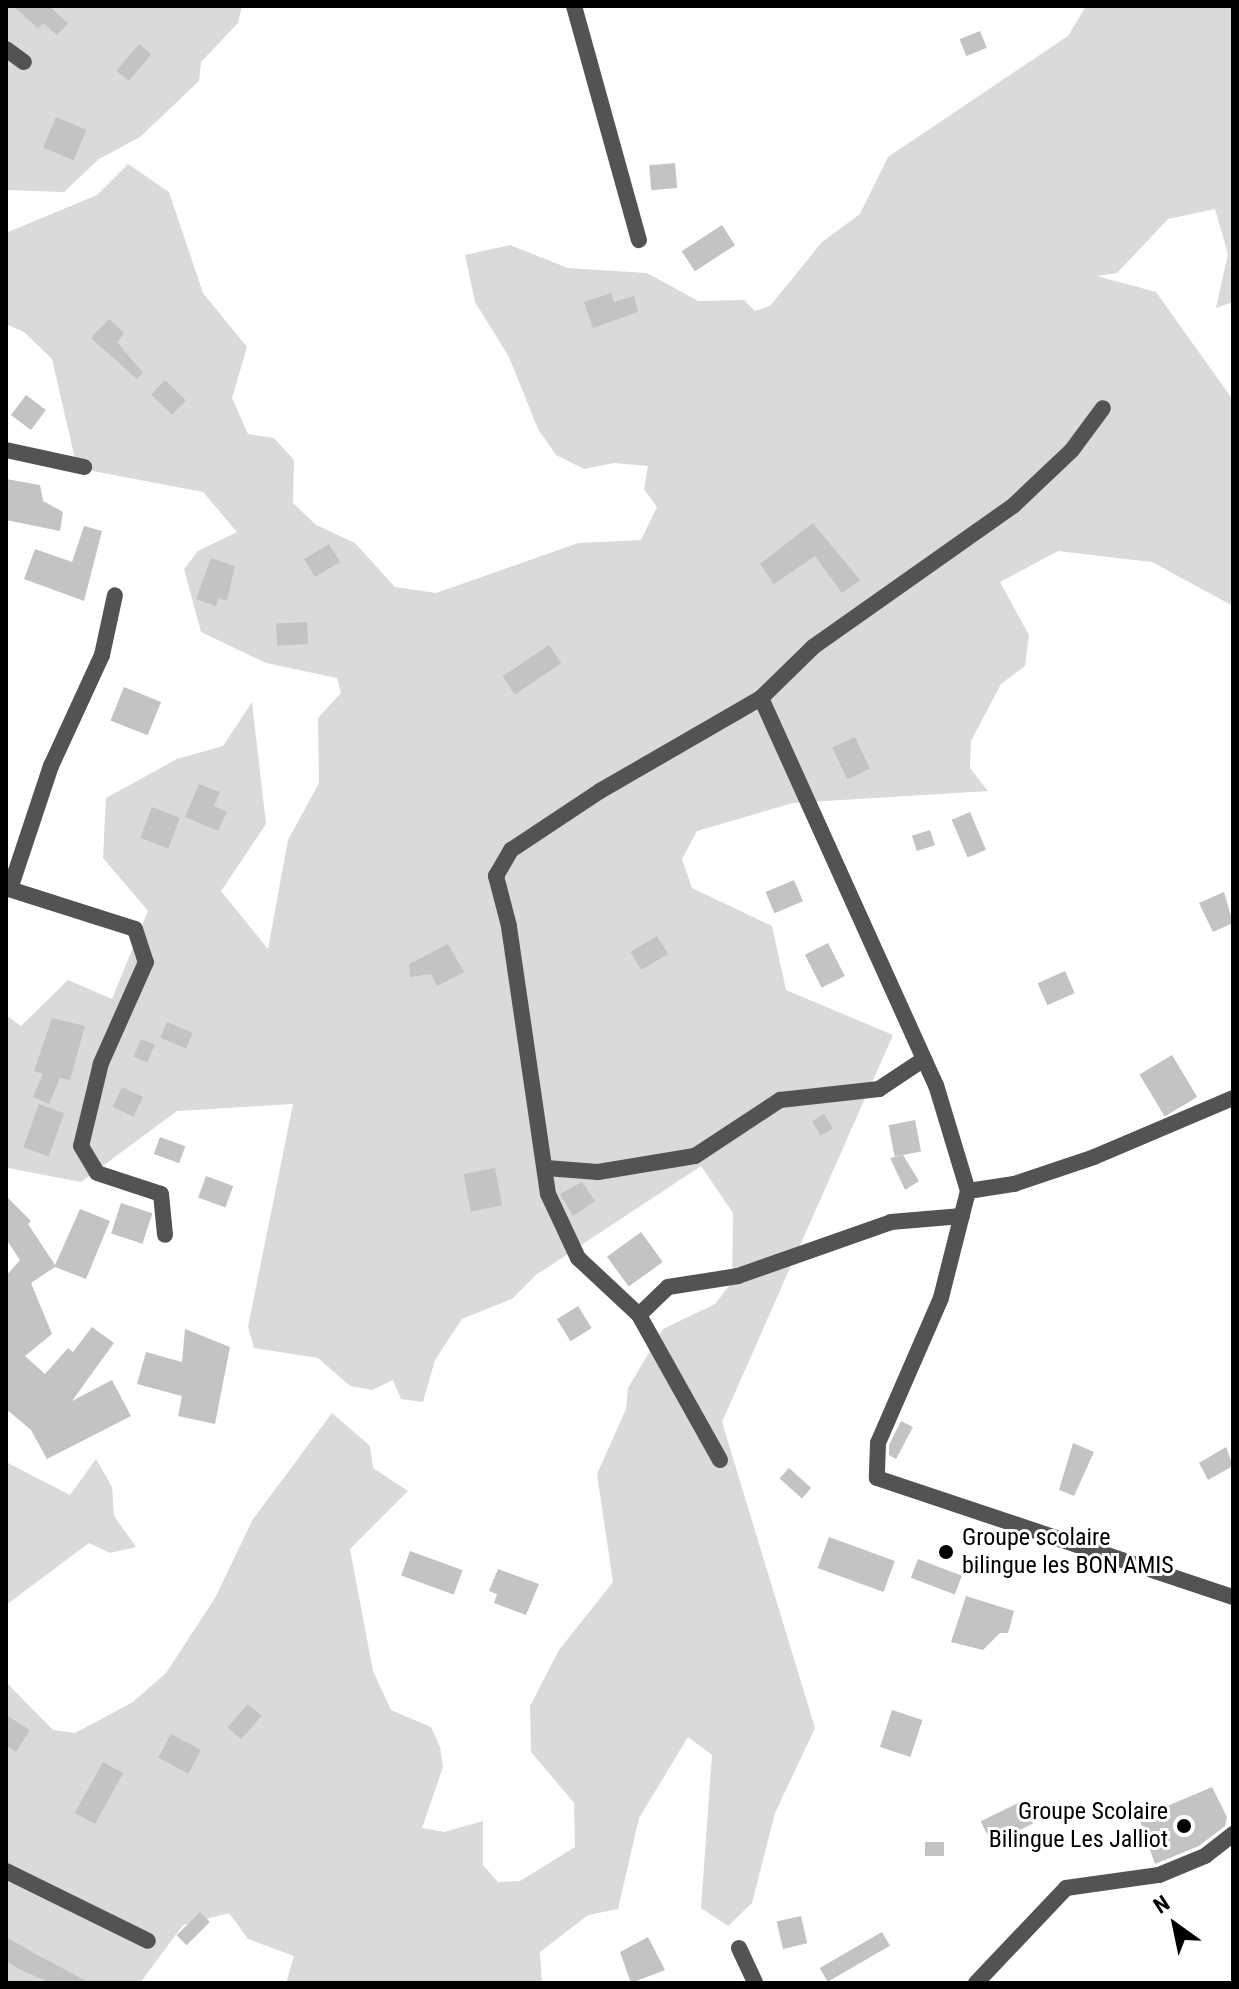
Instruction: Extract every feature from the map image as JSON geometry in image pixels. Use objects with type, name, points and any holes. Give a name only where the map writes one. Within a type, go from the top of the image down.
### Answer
[{"type":"street","points":[[574,6],[639,240]]},
{"type":"street","points":[[6,49],[24,62]]},
{"type":"street","points":[[720,1460],[639,1315],[578,1258],[548,1194],[509,926],[496,876],[511,850],[562,816],[761,698],[813,647],[1013,506],[1072,450],[1103,408]]},
{"type":"street","points":[[6,450],[84,467]]},
{"type":"street","points":[[115,595],[102,655],[51,766],[8,889],[135,929],[146,962],[101,1063],[81,1146],[97,1173],[161,1194],[165,1235]]},
{"type":"street","points":[[761,698],[924,1059],[968,1191],[941,1298],[878,1443],[877,1478],[953,1499],[1233,1597]]},
{"type":"street","points":[[546,1168],[598,1172],[695,1156],[780,1100],[879,1089],[924,1059]]},
{"type":"street","points":[[968,1191],[1014,1184],[1094,1157],[1233,1098]]},
{"type":"street","points":[[639,1315],[668,1287],[738,1276],[891,1222],[962,1216]]},
{"type":"street","points":[[976,1983],[1066,1888],[1159,1875],[1205,1856],[1233,1834]]},
{"type":"street","points":[[6,1871],[148,1941]]},
{"type":"street","points":[[739,1948],[755,1983]]},
{"type":"shaded area","points":[[6,6],[242,6],[238,23],[201,62],[199,81],[140,137],[99,159],[64,192],[6,190]]},
{"type":"shaded area","points":[[1086,6],[1233,6],[1233,302],[1216,308],[1228,254],[1215,209],[1168,219],[1117,273],[1097,276],[1156,292],[1233,400],[1233,606],[1152,562],[1058,551],[1000,582],[1029,635],[1025,666],[1001,684],[971,741],[970,768],[988,791],[793,803],[697,831],[682,859],[692,888],[772,926],[786,990],[893,1035],[722,1422],[815,1728],[775,1813],[752,1903],[728,1926],[701,1908],[712,1755],[688,1737],[639,1818],[618,1909],[588,1915],[540,1952],[542,1983],[286,1983],[294,1956],[248,1939],[229,1913],[183,1925],[140,1983],[6,1983],[6,1682],[53,1730],[75,1733],[133,1702],[166,1673],[215,1598],[253,1519],[332,1413],[370,1446],[373,1468],[408,1491],[350,1549],[373,1671],[391,1710],[431,1727],[440,1747],[443,1767],[422,1828],[444,1832],[483,1821],[483,1865],[498,1882],[520,1881],[575,1847],[574,1803],[531,1752],[530,1706],[559,1650],[613,1582],[597,1474],[626,1409],[628,1388],[663,1329],[715,1304],[732,1282],[733,1213],[701,1166],[536,1275],[512,1299],[462,1319],[435,1360],[423,1402],[401,1399],[393,1380],[372,1390],[350,1386],[318,1358],[254,1348],[248,1327],[293,1104],[177,1111],[81,1182],[8,1168],[6,1015],[21,1026],[68,980],[112,999],[148,911],[103,858],[106,798],[177,759],[223,746],[252,702],[266,824],[221,891],[268,949],[288,840],[319,783],[318,718],[341,693],[337,678],[266,663],[201,632],[184,569],[198,551],[237,532],[203,492],[77,468],[52,359],[24,332],[6,324],[6,233],[97,195],[128,164],[169,192],[203,293],[247,347],[232,398],[248,434],[274,438],[294,460],[293,503],[316,525],[355,543],[395,587],[436,593],[578,543],[641,540],[657,507],[644,489],[648,466],[614,463],[584,469],[556,455],[538,429],[509,357],[475,302],[465,255],[510,245],[568,268],[647,273],[698,301],[744,300],[755,311],[770,306],[822,242],[860,214],[888,157],[1068,36]]},
{"type":"shaded area","points":[[96,1459],[112,1487],[114,1516],[136,1547],[110,1553],[89,1543],[6,1605],[6,1462],[70,1495]]},
{"type":"building","points":[[13,6],[49,6],[68,23],[57,35],[43,23],[38,28]]},
{"type":"building","points":[[980,31],[987,48],[966,56],[960,39]]},
{"type":"building","points":[[139,44],[151,54],[129,81],[117,71]]},
{"type":"building","points":[[56,117],[86,130],[73,160],[43,147]]},
{"type":"building","points":[[675,163],[677,188],[651,190],[649,165]]},
{"type":"building","points":[[722,225],[735,245],[695,271],[682,251]]},
{"type":"building","points":[[611,293],[614,302],[634,296],[638,312],[593,328],[584,302]]},
{"type":"building","points":[[109,319],[124,333],[117,342],[143,373],[137,379],[91,338]]},
{"type":"building","points":[[165,380],[186,400],[172,415],[151,394]]},
{"type":"building","points":[[26,395],[46,410],[31,430],[11,415]]},
{"type":"building","points":[[6,479],[40,485],[43,501],[63,512],[60,531],[6,520]]},
{"type":"building","points":[[813,523],[860,580],[842,593],[815,556],[774,584],[760,564]]},
{"type":"building","points":[[84,526],[102,531],[84,601],[24,579],[35,549],[72,562]]},
{"type":"building","points":[[329,544],[340,562],[315,577],[304,559]]},
{"type":"building","points":[[211,558],[235,566],[227,601],[219,598],[216,606],[196,599]]},
{"type":"building","points":[[307,622],[308,644],[277,646],[276,624]]},
{"type":"building","points":[[549,645],[561,663],[515,695],[503,676]]},
{"type":"building","points":[[124,687],[161,702],[148,735],[111,720]]},
{"type":"building","points":[[855,737],[870,769],[847,779],[832,748]]},
{"type":"building","points":[[199,784],[220,792],[214,806],[227,812],[218,831],[185,817]]},
{"type":"building","points":[[152,807],[180,818],[168,849],[140,838]]},
{"type":"building","points":[[970,812],[986,850],[968,858],[952,820]]},
{"type":"building","points":[[930,830],[935,845],[917,851],[912,836]]},
{"type":"building","points":[[794,880],[803,901],[774,913],[765,892]]},
{"type":"building","points":[[1224,892],[1233,923],[1213,932],[1199,903]]},
{"type":"building","points":[[657,936],[668,954],[641,970],[630,952]]},
{"type":"building","points":[[828,943],[845,976],[822,988],[805,955]]},
{"type":"building","points":[[448,944],[464,972],[437,986],[431,974],[410,977],[409,964]]},
{"type":"building","points":[[1065,971],[1075,993],[1047,1005],[1038,983]]},
{"type":"building","points":[[52,1018],[85,1026],[70,1080],[60,1078],[49,1104],[33,1097],[43,1074],[34,1071]]},
{"type":"building","points":[[167,1022],[193,1033],[186,1049],[160,1038]]},
{"type":"building","points":[[141,1039],[155,1045],[147,1062],[134,1056]]},
{"type":"building","points":[[1172,1055],[1197,1097],[1165,1117],[1139,1075]]},
{"type":"building","points":[[122,1087],[143,1097],[134,1117],[113,1107]]},
{"type":"building","points":[[39,1104],[64,1113],[49,1156],[23,1147]]},
{"type":"building","points":[[824,1114],[833,1129],[821,1136],[812,1121]]},
{"type":"building","points":[[915,1120],[921,1151],[895,1157],[888,1125]]},
{"type":"building","points":[[160,1137],[185,1146],[179,1163],[154,1154]]},
{"type":"building","points":[[903,1155],[919,1181],[905,1190],[890,1158]]},
{"type":"building","points":[[495,1168],[502,1205],[471,1211],[464,1174]]},
{"type":"building","points":[[206,1176],[233,1186],[225,1208],[198,1198]]},
{"type":"building","points":[[582,1182],[595,1201],[573,1216],[560,1194]]},
{"type":"building","points":[[6,1196],[31,1221],[28,1224],[55,1265],[80,1209],[110,1221],[86,1279],[55,1267],[31,1283],[52,1334],[25,1356],[45,1374],[68,1348],[73,1352],[92,1327],[114,1343],[72,1401],[112,1380],[131,1416],[47,1459],[31,1430],[6,1409],[6,1276],[20,1260],[6,1239]]},
{"type":"building","points":[[121,1203],[152,1213],[142,1244],[111,1233]]},
{"type":"building","points":[[641,1232],[663,1262],[629,1287],[607,1257]]},
{"type":"building","points":[[578,1306],[592,1328],[571,1341],[557,1319]]},
{"type":"building","points":[[185,1329],[230,1347],[215,1424],[178,1416],[182,1396],[137,1384],[146,1352],[182,1362]]},
{"type":"building","points":[[901,1421],[913,1427],[896,1459],[889,1455],[889,1445]]},
{"type":"building","points":[[1073,1443],[1094,1452],[1074,1496],[1059,1490]]},
{"type":"building","points":[[1226,1447],[1233,1466],[1208,1480],[1199,1463]]},
{"type":"building","points":[[789,1468],[811,1488],[802,1498],[780,1478]]},
{"type":"building","points":[[829,1537],[895,1561],[883,1592],[818,1568]]},
{"type":"building","points":[[410,1551],[463,1570],[454,1595],[401,1575]]},
{"type":"building","points":[[918,1559],[962,1576],[955,1595],[911,1578]]},
{"type":"building","points":[[498,1569],[539,1584],[526,1615],[494,1603],[497,1594],[489,1591]]},
{"type":"building","points":[[966,1596],[1014,1611],[1008,1633],[1000,1633],[983,1650],[951,1642]]},
{"type":"building","points":[[248,1704],[262,1716],[241,1739],[228,1727]]},
{"type":"building","points":[[892,1710],[922,1720],[910,1757],[880,1747]]},
{"type":"building","points":[[6,1715],[30,1730],[16,1752],[6,1746]]},
{"type":"building","points":[[171,1734],[201,1750],[188,1774],[158,1758]]},
{"type":"building","points":[[103,1762],[123,1773],[95,1824],[75,1813]]},
{"type":"building","points":[[1212,1787],[1227,1817],[1225,1826],[1199,1846],[1155,1864],[1139,1818]]},
{"type":"building","points":[[1022,1801],[1033,1823],[992,1844],[981,1821]]},
{"type":"building","points":[[925,1842],[944,1842],[944,1856],[925,1856]]},
{"type":"building","points":[[200,1912],[210,1922],[187,1945],[177,1935]]},
{"type":"building","points":[[801,1916],[807,1943],[783,1949],[777,1922]]},
{"type":"building","points":[[882,1932],[890,1946],[828,1982],[820,1968]]},
{"type":"building","points":[[6,1937],[90,1983],[51,1983],[21,1970],[6,1961]]},
{"type":"building","points":[[648,1937],[665,1970],[631,1983],[620,1952]]},
{"type":"place","name":"Groupe scolaire bilingue les BON AMIS","points":[[946,1552]]},
{"type":"place","name":"Groupe Scolaire Bilingue Les Jalliot","points":[[1184,1826]]}]
